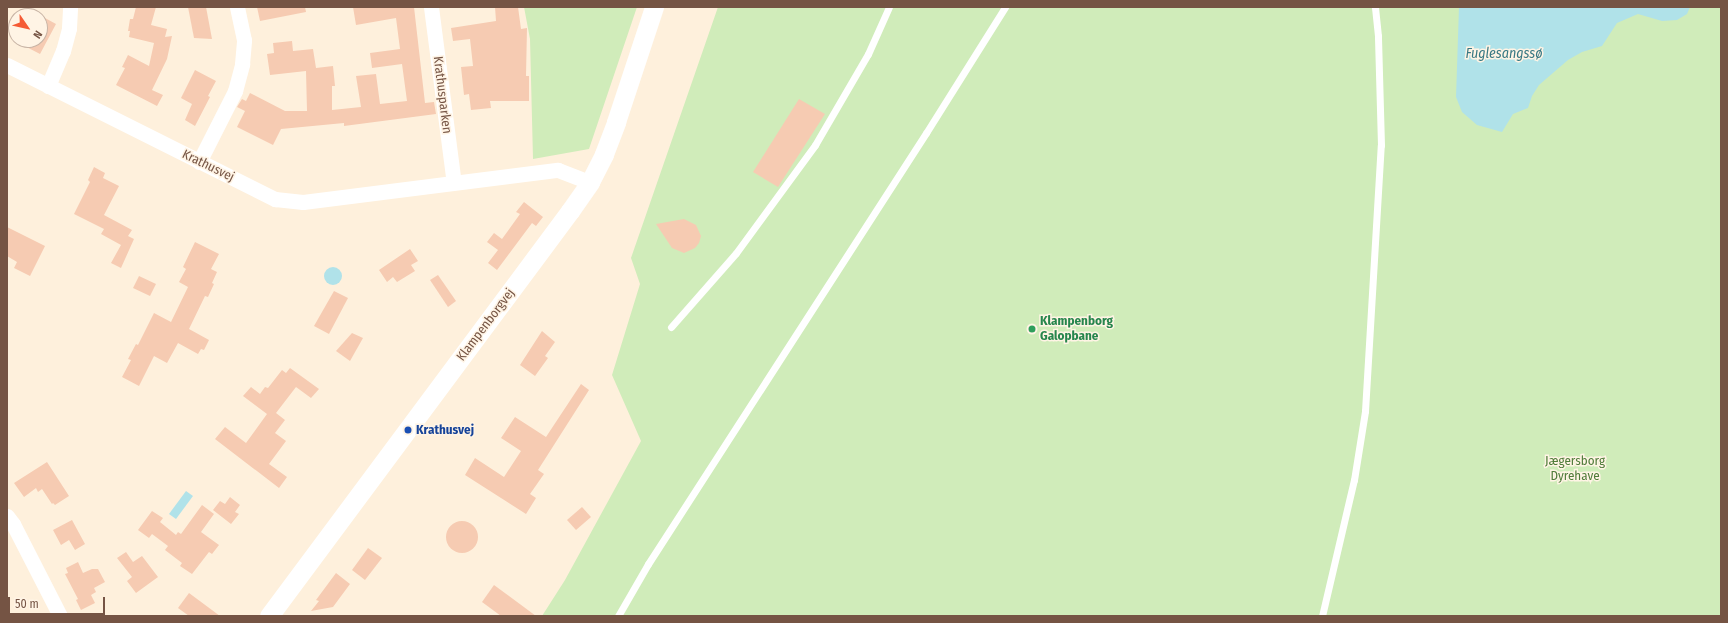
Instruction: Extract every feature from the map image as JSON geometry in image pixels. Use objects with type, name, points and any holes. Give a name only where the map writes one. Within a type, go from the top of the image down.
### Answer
[{"type":"street","points":[[48,86],[64,51],[69,28],[70,7]]},
{"type":"street","points":[[199,162],[235,91],[240,71],[244,40],[237,7]]},
{"type":"street","name":"Krathusparken","points":[[431,7],[454,183]]},
{"type":"street","name":"Klampenborgvej","points":[[269,616],[590,182],[604,154],[616,122],[654,7]]},
{"type":"street","name":"Krathusvej","points":[[7,65],[275,199],[303,202],[558,170],[590,182]]},
{"type":"street","points":[[7,516],[60,616]]},
{"type":"lane","points":[[672,327],[736,253],[815,145],[868,54],[889,7]]},
{"type":"lane","points":[[618,616],[648,564],[922,140],[1005,7]]},
{"type":"lane","points":[[1322,616],[1354,480],[1365,412],[1381,145],[1378,44],[1375,7]]},
{"type":"green space","points":[[524,7],[637,7],[589,149],[533,159],[530,39]]},
{"type":"green space","name":"Klampenborg Galopbane","points":[[718,7],[1721,7],[1721,616],[542,616],[565,580],[641,441],[612,375],[640,284],[631,258]]},
{"type":"water","name":"Fuglesangssø","points":[[1459,7],[1690,7],[1687,14],[1677,20],[1662,21],[1638,14],[1617,23],[1602,46],[1582,52],[1568,60],[1539,85],[1532,96],[1528,108],[1513,114],[1502,132],[1477,125],[1462,112],[1456,97]]},
{"type":"water","points":[[333,267],[339,270],[342,276],[339,282],[333,285],[327,282],[324,276],[327,270]]},
{"type":"water","points":[[186,491],[193,496],[176,519],[169,514]]},
{"type":"building","points":[[136,7],[156,7],[151,25],[167,29],[165,37],[172,36],[167,59],[152,90],[163,95],[157,106],[116,85],[125,68],[122,67],[128,55],[149,66],[154,43],[129,37],[130,31],[128,31],[130,19],[133,19]]},
{"type":"building","points":[[188,7],[206,7],[212,39],[194,38]]},
{"type":"building","points":[[257,7],[305,7],[306,12],[260,21]]},
{"type":"building","points":[[353,7],[414,7],[425,103],[434,102],[436,114],[344,126],[344,123],[281,129],[273,145],[237,127],[245,111],[237,107],[242,99],[246,101],[250,93],[285,111],[307,111],[306,71],[270,75],[267,54],[274,53],[273,43],[292,41],[293,51],[313,49],[316,68],[333,66],[335,86],[332,86],[332,110],[361,107],[356,76],[376,74],[380,104],[407,101],[402,64],[372,68],[370,53],[400,49],[396,18],[356,25]]},
{"type":"building","points":[[495,7],[518,7],[521,29],[527,28],[526,76],[529,76],[529,101],[490,101],[491,108],[471,110],[469,94],[464,95],[461,67],[473,66],[470,39],[453,41],[451,28],[496,21]]},
{"type":"building","points":[[48,20],[56,24],[48,39]]},
{"type":"building","points":[[28,48],[43,48],[40,54]]},
{"type":"building","points":[[195,70],[216,81],[208,96],[210,97],[195,126],[185,120],[192,104],[181,98]]},
{"type":"building","points":[[799,99],[825,114],[778,187],[753,172]]},
{"type":"building","points":[[94,167],[105,173],[103,178],[119,186],[104,215],[132,230],[128,236],[134,239],[121,268],[111,263],[121,245],[101,234],[104,229],[74,214],[90,182],[88,180]]},
{"type":"building","points":[[524,202],[543,217],[536,226],[532,223],[497,270],[488,263],[498,250],[487,242],[494,233],[502,239],[520,214],[516,212]]},
{"type":"building","points":[[684,219],[696,225],[701,236],[699,243],[695,248],[684,253],[672,248],[656,224]]},
{"type":"building","points":[[7,227],[45,246],[30,276],[14,268],[17,262],[7,256]]},
{"type":"building","points":[[195,242],[219,254],[211,269],[217,272],[212,283],[214,284],[208,297],[205,296],[189,329],[209,340],[204,350],[201,349],[198,354],[178,343],[167,363],[154,356],[139,386],[122,377],[131,360],[128,359],[136,344],[138,345],[154,313],[171,322],[188,287],[179,282],[186,269],[183,267]]},
{"type":"building","points":[[410,249],[418,261],[411,265],[415,271],[397,282],[393,277],[387,282],[379,270]]},
{"type":"building","points":[[438,275],[456,301],[448,307],[430,280]]},
{"type":"building","points":[[139,276],[156,284],[150,296],[133,288]]},
{"type":"building","points":[[334,291],[348,298],[329,334],[314,326]]},
{"type":"building","points":[[542,331],[555,342],[545,356],[548,358],[535,376],[520,365]]},
{"type":"building","points":[[352,333],[363,338],[350,361],[336,351]]},
{"type":"building","points":[[290,368],[319,389],[311,398],[296,387],[276,413],[285,420],[275,433],[286,441],[269,464],[287,477],[279,488],[215,439],[225,427],[246,443],[267,414],[243,396],[251,387],[260,394],[265,387],[268,388],[282,370],[286,373]]},
{"type":"building","points":[[581,384],[589,390],[538,470],[544,474],[530,494],[536,498],[526,514],[465,475],[475,458],[504,477],[521,451],[501,438],[515,417],[546,437]]},
{"type":"building","points":[[47,462],[69,496],[55,505],[53,503],[52,504],[42,489],[38,492],[36,488],[24,497],[14,483]]},
{"type":"building","points":[[230,497],[240,505],[235,512],[239,514],[231,524],[213,510],[220,501],[225,504]]},
{"type":"building","points":[[202,505],[214,514],[201,532],[219,545],[212,554],[209,552],[192,574],[180,566],[182,563],[165,550],[168,546],[152,534],[149,538],[138,530],[152,511],[163,518],[160,522],[176,535],[178,532],[181,534]]},
{"type":"building","points":[[582,507],[591,517],[576,530],[567,520]]},
{"type":"building","points":[[72,520],[85,544],[75,550],[69,540],[61,545],[53,530]]},
{"type":"building","points":[[465,521],[471,523],[476,528],[478,537],[476,546],[471,551],[459,553],[453,551],[448,546],[446,534],[448,528],[453,523]]},
{"type":"building","points":[[368,548],[382,558],[365,580],[352,570]]},
{"type":"building","points":[[126,552],[133,562],[142,556],[158,577],[136,593],[127,581],[132,577],[117,558]]},
{"type":"building","points":[[78,562],[83,573],[92,569],[98,569],[105,582],[94,588],[96,592],[91,595],[95,603],[81,610],[76,600],[78,599],[65,574],[68,573],[66,568]]},
{"type":"building","points":[[336,573],[350,584],[333,607],[311,611],[319,601],[316,600]]},
{"type":"building","points":[[494,585],[536,616],[501,616],[482,602]]},
{"type":"building","points":[[189,593],[220,616],[189,616],[178,608]]},
{"type":"place","name":"Klampenborg Galopbane","points":[[1032,329]]},
{"type":"place","name":"Krathusvej","points":[[408,430]]},
{"type":"park label","name":"Jægersborg Dyrehave","points":[[1575,470]]}]
